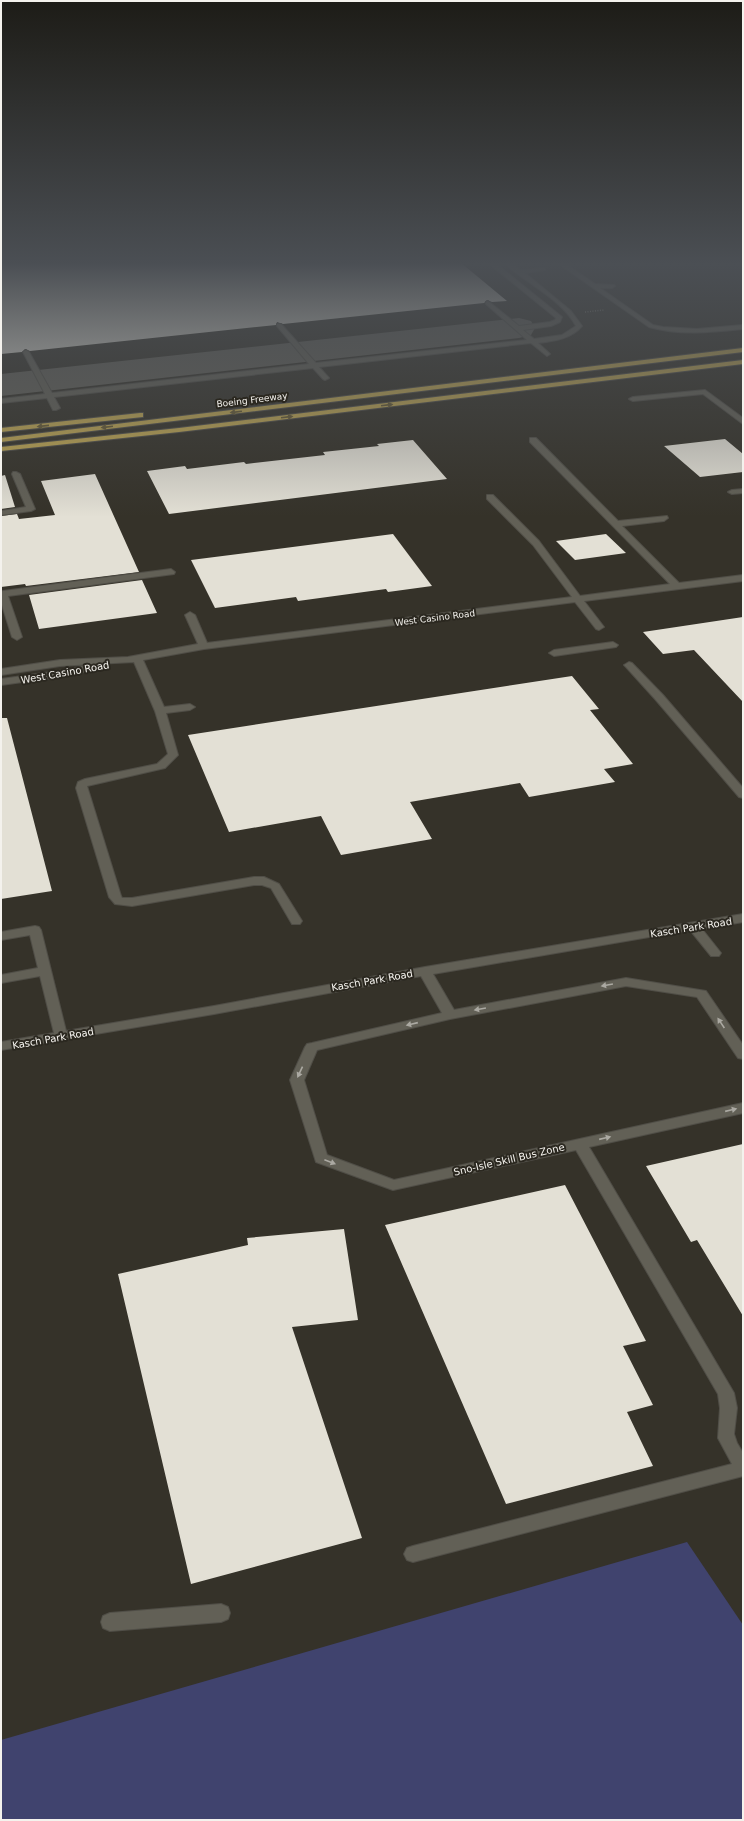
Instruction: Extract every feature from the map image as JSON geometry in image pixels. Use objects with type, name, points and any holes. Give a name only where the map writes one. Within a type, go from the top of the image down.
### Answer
[{"type":"highway","name":"Boeing Freeway","points":[[1,440],[743,350]]},
{"type":"highway","points":[[1,449],[179,430],[743,362]]},
{"type":"highway","points":[[678,370],[743,366]]},
{"type":"highway","points":[[1,430],[567,371]]},
{"type":"highway","points":[[1,454],[179,430]]},
{"type":"street","points":[[299,347],[325,378]]},
{"type":"street","points":[[1,401],[479,347]]},
{"type":"street","points":[[540,347],[547,354]]},
{"type":"street","points":[[26,352],[56,408]]},
{"type":"street","points":[[633,400],[705,392],[743,422]]},
{"type":"street","points":[[533,440],[678,587]]},
{"type":"street","points":[[1,512],[31,509],[16,474]]},
{"type":"street","points":[[732,492],[743,491]]},
{"type":"street","points":[[490,497],[536,543],[599,627]]},
{"type":"street","points":[[616,524],[664,518]]},
{"type":"street","points":[[17,637],[3,594],[171,572]]},
{"type":"street","name":"West Casino Road","points":[[1,682],[66,673],[204,646],[743,578]]},
{"type":"street","points":[[190,616],[204,646]]},
{"type":"street","points":[[554,653],[613,644]]},
{"type":"street","points":[[133,659],[160,711],[173,755],[171,759],[162,766],[89,781],[82,784],[81,788],[115,897],[120,901],[132,902],[254,881],[264,881],[275,886],[296,921]]},
{"type":"street","name":"West Casino Road","points":[[1,672],[60,663],[133,659]]},
{"type":"street","points":[[629,665],[659,697],[743,795]]},
{"type":"street","points":[[160,711],[190,707]]},
{"type":"street","name":"Kasch Park Road","points":[[1,1046],[425,971],[743,918]]},
{"type":"street","points":[[694,927],[715,952]]},
{"type":"street","points":[[1,936],[35,930],[61,1036]]},
{"type":"street","points":[[1,979],[45,971]]},
{"type":"street","points":[[425,971],[450,1014],[626,982],[701,994],[743,1055]]},
{"type":"street","name":"Sno-Isle Skill Bus Zone","points":[[450,1014],[312,1047],[297,1080],[320,1158],[393,1185],[743,1108]]},
{"type":"street","points":[[413,1554],[743,1468],[727,1439],[729,1403],[726,1393],[580,1144]]},
{"type":"street","points":[[110,1622],[221,1613]]},
{"type":"shaded area","points":[[687,1542],[743,1625],[743,1820],[1,1820],[1,1740]]},
{"type":"building","points":[[1,347],[68,347],[30,351],[25,349],[22,352],[1,354]]},
{"type":"building","points":[[725,439],[743,454],[743,472],[700,477],[664,446]]},
{"type":"building","points":[[413,440],[447,479],[169,514],[147,471],[185,466],[187,469],[244,462],[246,464],[325,455],[323,452],[379,446],[377,444]]},
{"type":"building","points":[[95,474],[139,572],[26,586],[25,584],[1,587],[1,516],[17,514],[19,519],[55,515],[41,481]]},
{"type":"building","points":[[5,475],[15,507],[1,509],[1,476]]},
{"type":"building","points":[[393,534],[432,586],[388,592],[386,589],[298,601],[296,597],[215,608],[191,560]]},
{"type":"building","points":[[606,534],[626,553],[575,560],[556,541]]},
{"type":"building","points":[[142,580],[157,613],[39,629],[29,595]]},
{"type":"building","points":[[743,617],[743,702],[694,650],[663,654],[643,632]]},
{"type":"building","points":[[572,676],[599,709],[590,710],[633,764],[604,769],[615,782],[529,797],[520,783],[410,802],[432,839],[341,855],[321,816],[229,832],[188,735]]},
{"type":"building","points":[[1,718],[7,718],[52,891],[1,899]]},
{"type":"building","points":[[743,1144],[743,1316],[697,1240],[691,1242],[646,1166]]},
{"type":"building","points":[[565,1185],[646,1341],[623,1346],[653,1405],[627,1412],[653,1466],[506,1504],[385,1225]]},
{"type":"building","points":[[344,1229],[358,1320],[292,1327],[362,1538],[191,1584],[118,1274],[248,1245],[247,1238]]},
{"type":"taxiway","points":[[1,385],[347,347]]}]
